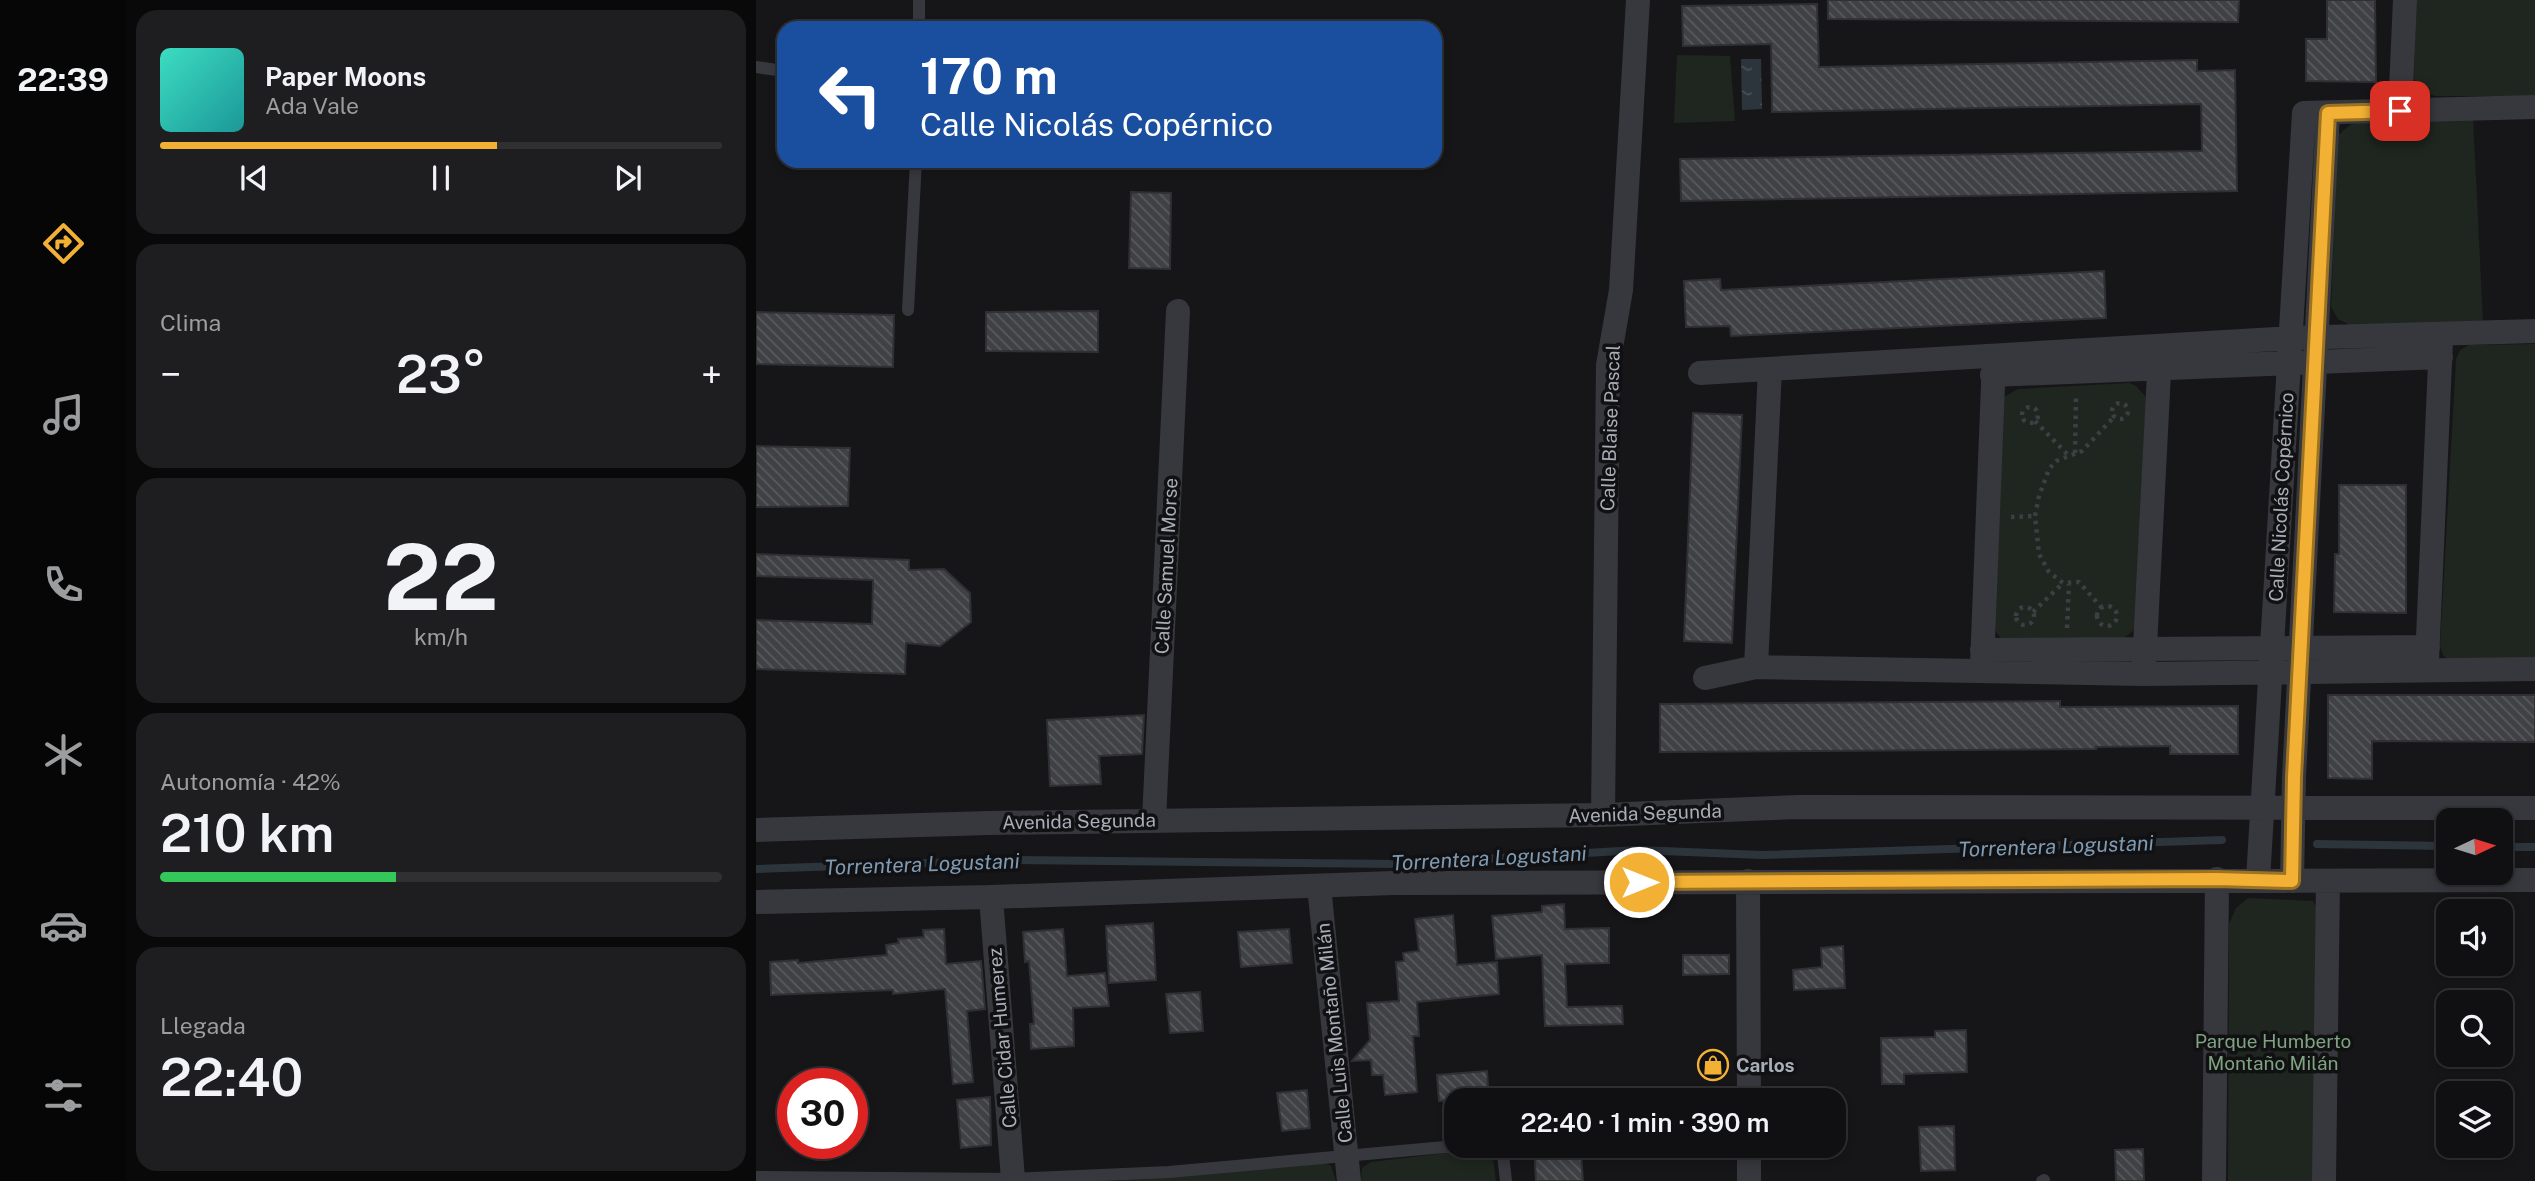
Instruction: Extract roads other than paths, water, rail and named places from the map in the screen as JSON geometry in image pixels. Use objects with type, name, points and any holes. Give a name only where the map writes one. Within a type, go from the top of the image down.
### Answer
[{"type":"street","name":"Calle Blaise Pascal","points":[[1603,815],[1608,365],[1621,290],[1638,0]]},
{"type":"street","points":[[2400,111],[2404,0]]},
{"type":"street","points":[[2316,113],[2535,107]]},
{"type":"street","name":"Calle Nicolás Copérnico","points":[[2292,881],[2293,809],[2317,337],[2316,113]]},
{"type":"street","name":"Calle Nicolás Copérnico","points":[[2258,880],[2289,363],[2316,113]]},
{"type":"street","name":"Calle Samuel Morse","points":[[1154,820],[1178,311]]},
{"type":"street","points":[[1700,373],[1993,365],[2160,357],[2315,362],[2535,331]]},
{"type":"street","points":[[2160,357],[2291,338],[2317,337],[2441,345]]},
{"type":"street","points":[[2427,671],[2441,345]]},
{"type":"street","points":[[2144,662],[2160,357]]},
{"type":"street","points":[[1982,661],[1993,365]]},
{"type":"street","points":[[1756,667],[1770,369]]},
{"type":"street","points":[[2300,661],[2428,647]]},
{"type":"street","points":[[1705,678],[1756,667],[1982,661],[2300,661],[2427,671],[2535,669]]},
{"type":"street","name":"Avenida Segunda","points":[[756,830],[1154,820],[1603,815],[1799,807],[2535,808]]},
{"type":"street","points":[[2214,1181],[2217,879]]},
{"type":"street","points":[[756,902],[1394,883],[2535,880]]},
{"type":"street","points":[[1748,881],[1749,1088]]},
{"type":"street","points":[[2324,1181],[2328,881]]},
{"type":"street","name":"Calle Luis Montaño Milán","points":[[1319,886],[1349,1181]]},
{"type":"street","name":"Calle Cidar Humerez","points":[[991,897],[1013,1179]]},
{"type":"street","points":[[1749,1158],[1749,1181]]},
{"type":"lane","points":[[919,0],[919,21]]},
{"type":"lane","points":[[756,67],[777,70]]},
{"type":"lane","points":[[908,310],[916,168]]},
{"type":"lane","points":[[756,1177],[1013,1179],[1169,1172],[1444,1147]]},
{"type":"lane","points":[[1503,1158],[1506,1181]]},
{"type":"water","points":[[1741,59],[1761,59],[1762,109],[1742,110]]},
{"type":"waterway","name":"Torrentera Logustani","points":[[756,869],[1014,860],[1400,864],[1637,850],[1762,855],[2222,840]]},
{"type":"waterway","name":"Torrentera Logustani","points":[[2317,844],[2436,846]]},
{"type":"waterway","name":"Torrentera Logustani","points":[[2513,847],[2535,847]]},
{"type":"place","name":"Carlos","points":[[1713,1065]]},
{"type":"park label","name":"Parque Humberto Montaño Milán","points":[[2273,1052]]}]
